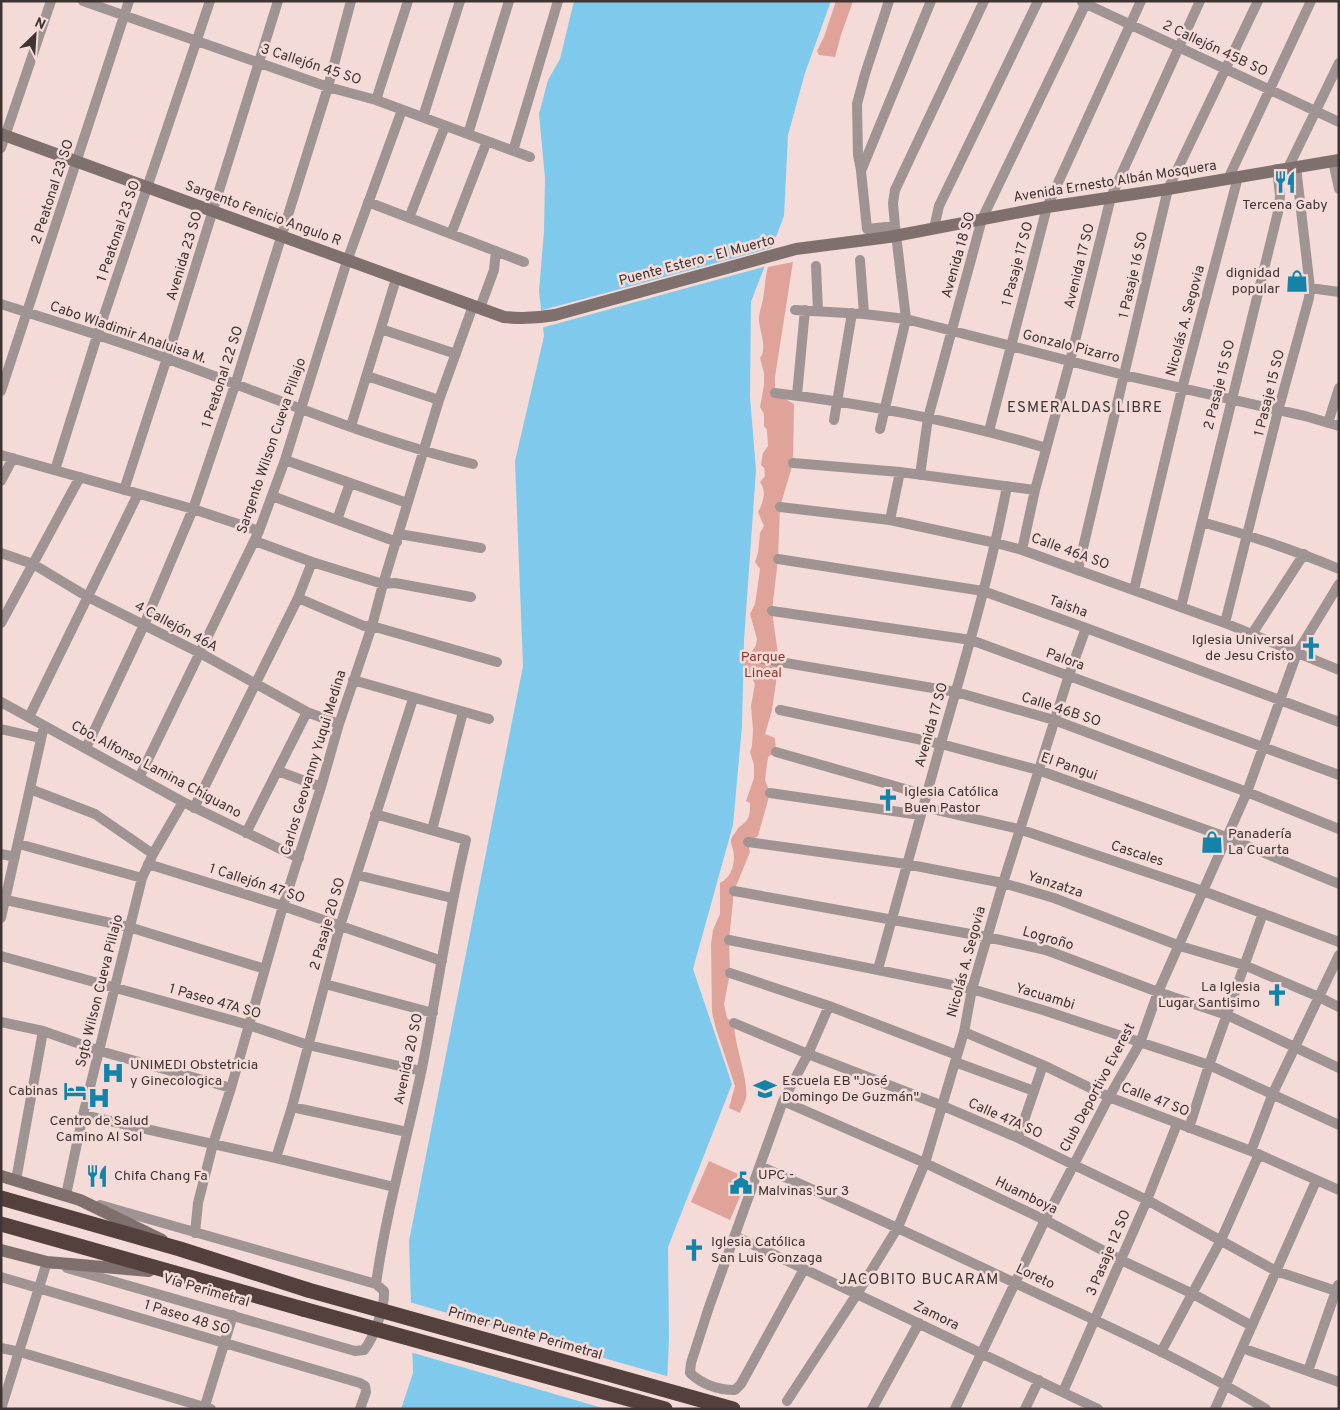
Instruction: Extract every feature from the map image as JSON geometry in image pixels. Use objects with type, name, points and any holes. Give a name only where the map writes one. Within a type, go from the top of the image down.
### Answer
[{"type":"highway","points":[[1,1198],[180,1249]]},
{"type":"highway","name":"Vía Perimetral","points":[[1,1224],[665,1409]]},
{"type":"highway","name":"Primer Puente Perimetral","points":[[180,1249],[308,1290],[733,1409]]},
{"type":"street","points":[[3,140],[51,1]]},
{"type":"street","name":"3 Callejón 45 SO","points":[[83,1],[328,87],[376,100],[530,157]]},
{"type":"street","name":"2 Peatonal 23 SO","points":[[1,391],[78,162],[129,1]]},
{"type":"street","name":"1 Peatonal 23 SO","points":[[55,470],[97,336],[210,1]]},
{"type":"street","name":"Avenida 23 SO","points":[[124,490],[278,1]]},
{"type":"street","name":"1 Peatonal 22 SO","points":[[86,748],[144,625],[193,509],[235,385],[328,87],[352,1]]},
{"type":"street","points":[[376,100],[408,1]]},
{"type":"street","points":[[423,117],[460,1]]},
{"type":"street","points":[[468,134],[509,1]]},
{"type":"street","points":[[889,1],[857,104],[858,155],[867,229],[894,233]]},
{"type":"street","points":[[861,171],[931,1]]},
{"type":"street","points":[[880,429],[906,319],[894,233],[893,203],[895,190],[984,1]]},
{"type":"street","points":[[934,228],[938,206],[1038,1]]},
{"type":"street","name":"1 Pasaje 17 SO","points":[[989,431],[1047,207],[1141,1]]},
{"type":"street","name":"Avenida 17 SO","points":[[1022,550],[1035,490],[1111,197],[1200,1]]},
{"type":"street","name":"1 Pasaje 16 SO","points":[[1078,570],[1168,189],[1258,1]]},
{"type":"street","name":"Nicolás A. Segovia","points":[[1134,590],[1233,178],[1269,90],[1311,1]]},
{"type":"street","points":[[513,151],[557,2]]},
{"type":"street","name":"2 Callejón 45B SO","points":[[1084,2],[1339,122]]},
{"type":"street","name":"Avenida 18 SO","points":[[920,475],[928,418],[982,219],[1084,2]]},
{"type":"street","points":[[1287,168],[1339,63]]},
{"type":"street","name":"Sargento Wilson Cueva Pillajo","points":[[139,778],[257,536],[285,460],[368,202],[402,110]]},
{"type":"street","points":[[409,218],[445,126]]},
{"type":"street","name":"Sargento Fenicio Angulo R","points":[[3,140],[78,162],[396,279],[504,317],[515,318]]},
{"type":"street","points":[[451,234],[487,141]]},
{"type":"street","points":[[1336,160],[1339,189]]},
{"type":"street","name":"Avenida Ernesto Albán Mosquera","points":[[894,233],[934,228],[1047,207],[1168,189],[1336,160]]},
{"type":"street","name":"1 Pasaje 15 SO","points":[[1225,623],[1278,411],[1309,298],[1310,288],[1287,168]]},
{"type":"street","name":"2 Pasaje 15 SO","points":[[1180,607],[1287,168]]},
{"type":"street","points":[[368,202],[524,262]]},
{"type":"street","name":"Puente Estero - El Muerto","points":[[515,318],[555,315],[796,249],[894,233]]},
{"type":"street","name":"Carlos Geovanny Yuqui Medina","points":[[195,1232],[198,1203],[213,1144],[283,906],[322,788],[339,724],[372,626],[439,400],[456,354],[494,270],[496,251]]},
{"type":"street","points":[[860,260],[864,314]]},
{"type":"street","points":[[816,266],[818,311]]},
{"type":"street","points":[[351,426],[396,279]]},
{"type":"street","points":[[1310,288],[1339,292]]},
{"type":"street","name":"Cabo Wladimir Analuisa M.","points":[[1,304],[167,358],[301,409],[424,451],[473,464]]},
{"type":"street","name":"Gonzalo Pizarro","points":[[794,310],[852,313],[906,319],[1124,375],[1339,426]]},
{"type":"street","points":[[797,395],[805,310]]},
{"type":"street","points":[[834,420],[852,313]]},
{"type":"street","points":[[381,329],[456,354]]},
{"type":"street","points":[[367,376],[439,400]]},
{"type":"street","points":[[1328,423],[1339,388]]},
{"type":"street","points":[[775,393],[837,400],[885,409],[989,431],[1046,448]]},
{"type":"street","points":[[1,455],[193,509],[312,562],[383,584],[395,583],[471,597]]},
{"type":"street","points":[[1,482],[13,458]]},
{"type":"street","points":[[285,460],[407,503]]},
{"type":"street","points":[[793,463],[900,472],[1035,490]]},
{"type":"street","points":[[890,520],[900,472]]},
{"type":"street","points":[[1,623],[80,477]]},
{"type":"street","points":[[337,520],[350,483]]},
{"type":"street","name":"Avenida 17 SO","points":[[878,969],[906,864],[971,640],[996,542],[1006,486]]},
{"type":"street","points":[[29,717],[138,494]]},
{"type":"street","points":[[272,496],[337,520],[398,538],[482,548]]},
{"type":"street","name":"Calle 46A SO","points":[[780,507],[890,520],[996,542],[1225,623],[1297,653],[1337,667]]},
{"type":"street","points":[[1202,522],[1248,534],[1339,568]]},
{"type":"street","name":"4 Callejón 46A","points":[[1,553],[33,564],[88,597],[200,654],[255,685],[307,712],[339,724]]},
{"type":"street","points":[[1252,634],[1304,554]]},
{"type":"street","name":"Taisha","points":[[778,559],[983,591],[1280,702],[1339,722]]},
{"type":"street","points":[[194,808],[298,598],[312,562]]},
{"type":"street","name":"Club Deportivo Everest","points":[[955,1409],[1045,1220],[1109,1097],[1140,1043],[1158,992],[1247,792],[1297,653],[1339,584]]},
{"type":"street","points":[[298,598],[360,624],[497,662]]},
{"type":"street","name":"Palora","points":[[772,611],[971,640],[1339,775]]},
{"type":"street","name":"Nicolás A. Segovia","points":[[787,1401],[898,1227],[925,1163],[964,1032],[972,989],[1019,829],[1086,628]]},
{"type":"street","name":"Calle 46B SO","points":[[762,659],[956,692],[1054,720],[1247,792],[1339,829]]},
{"type":"street","points":[[353,680],[413,699],[489,719]]},
{"type":"street","name":"2 Pasaje 20 SO","points":[[276,1158],[292,1107],[340,926],[413,699]]},
{"type":"street","name":"Cbo. Alfonso Lamina Chiguano","points":[[1,702],[194,808],[299,858]]},
{"type":"street","name":"El Pangui","points":[[780,710],[941,744],[1038,770],[1226,837],[1339,884]]},
{"type":"street","points":[[246,833],[307,712]]},
{"type":"street","points":[[375,814],[432,830],[463,712]]},
{"type":"street","points":[[1,918],[44,726]]},
{"type":"street","points":[[1,728],[40,738]]},
{"type":"street","points":[[776,752],[926,795]]},
{"type":"street","points":[[278,770],[322,788]]},
{"type":"street","points":[[30,790],[95,814],[153,854]]},
{"type":"street","name":"Cascales","points":[[770,793],[922,811],[1019,829],[1203,891],[1339,942]]},
{"type":"street","name":"Sgto Wilson Cueva Pillajo","points":[[66,1195],[83,1115],[142,878],[153,854],[183,802]]},
{"type":"street","name":"Avenida 20 SO","points":[[376,1284],[394,1187],[433,1013],[452,898],[466,840],[432,830]]},
{"type":"street","name":"Yanzatza","points":[[748,842],[906,864],[1003,883],[1054,898],[1180,946],[1244,965],[1339,1007]]},
{"type":"street","points":[[19,844],[142,878]]},
{"type":"street","points":[[1,854],[15,857]]},
{"type":"street","name":"1 Callejón 47 SO","points":[[148,864],[283,906],[442,961]]},
{"type":"street","points":[[357,875],[452,898]]},
{"type":"street","name":"Logroño","points":[[734,891],[987,937],[1046,950],[1158,992],[1227,1015],[1339,1068]]},
{"type":"street","points":[[6,900],[129,927],[265,969]]},
{"type":"street","points":[[1189,1128],[1209,1065],[1263,913]]},
{"type":"street","name":"Yacuambi","points":[[729,940],[972,989],[1046,1011],[1209,1065],[1339,1125]]},
{"type":"street","points":[[1161,1352],[1220,1240],[1255,1153],[1274,1094],[1339,955]]},
{"type":"street","name":"1 Paseo 47A SO","points":[[1,956],[249,1025],[308,1045],[421,1071]]},
{"type":"street","points":[[730,973],[829,1006],[1034,1091]]},
{"type":"street","points":[[325,984],[433,1013]]},
{"type":"street","points":[[804,1269],[741,1384],[735,1390],[726,1390],[697,1380],[690,1372],[691,1363],[734,1236],[783,1101],[808,1054],[829,1006]]},
{"type":"street","points":[[1,1022],[43,1031],[100,1052],[231,1088]]},
{"type":"street","name":"Calle 47A SO","points":[[734,1023],[1018,1138],[1073,1166],[1148,1200],[1276,1271],[1338,1289]]},
{"type":"street","points":[[16,1180],[43,1031]]},
{"type":"street","name":"Calle 47 SO","points":[[964,1032],[1043,1065],[1109,1097],[1255,1153],[1339,1190]]},
{"type":"street","points":[[1018,1138],[1043,1065]]},
{"type":"street","name":"Huamboya","points":[[783,1101],[925,1163],[1045,1220],[1121,1260],[1193,1294],[1252,1326]]},
{"type":"street","points":[[292,1107],[407,1132]]},
{"type":"street","points":[[83,1115],[276,1158],[394,1187]]},
{"type":"street","name":"3 Pasaje 12 SO","points":[[1063,1392],[1148,1200],[1177,1124]]},
{"type":"street","name":"Loreto","points":[[760,1166],[898,1227],[1096,1320],[1226,1384],[1266,1409]]},
{"type":"street","points":[[1,1176],[376,1284]]},
{"type":"street","points":[[1215,1409],[1316,1181]]},
{"type":"street","points":[[80,1200],[131,1223],[180,1249]]},
{"type":"street","name":"Zamora","points":[[734,1236],[1039,1380],[1094,1408]]},
{"type":"street","name":"Vía Perimetral","points":[[1,1250],[355,1351],[364,1350],[370,1343],[385,1299],[384,1291],[376,1284]]},
{"type":"street","points":[[1,1409],[48,1262]]},
{"type":"street","name":"Vía Perimetral","points":[[48,1262],[174,1273]]},
{"type":"street","name":"1 Paseo 48 SO","points":[[1,1278],[360,1383],[365,1386],[366,1392],[360,1409]]},
{"type":"street","points":[[1308,1371],[1338,1289]]},
{"type":"street","points":[[1,1348],[206,1408],[233,1315]]},
{"type":"street","points":[[872,1409],[919,1323]]},
{"type":"street","points":[[1242,1348],[1339,1382]]},
{"type":"street","points":[[1025,1409],[1039,1380]]},
{"type":"street","points":[[707,1409],[712,1386]]},
{"type":"green space","points":[[836,1],[853,1],[835,57],[819,55],[817,51],[824,37]]},
{"type":"green space","name":"Parque Lineal","points":[[793,262],[775,377],[775,393],[794,404],[793,463],[780,507],[778,559],[772,611],[779,662],[772,710],[765,734],[775,738],[776,752],[768,757],[765,780],[770,793],[758,836],[748,842],[750,852],[734,891],[729,940],[730,973],[724,1004],[727,1018],[734,1023],[745,1082],[746,1098],[740,1113],[729,1108],[735,1086],[712,1012],[711,944],[713,930],[720,914],[720,883],[728,877],[733,864],[734,854],[731,839],[748,818],[750,803],[746,801],[754,778],[754,765],[750,752],[753,730],[751,706],[755,684],[752,678],[741,672],[741,661],[749,656],[756,645],[757,639],[750,614],[755,604],[760,569],[755,562],[760,533],[764,526],[758,512],[764,493],[760,482],[765,476],[764,468],[761,465],[763,453],[768,446],[764,414],[760,407],[764,373],[760,358],[763,344],[759,317],[768,267]]},
{"type":"green space","points":[[709,1161],[738,1174],[734,1187],[742,1192],[730,1220],[691,1202]]},
{"type":"water","points":[[574,1],[831,1],[805,73],[788,135],[784,216],[751,302],[750,397],[756,470],[744,641],[742,726],[733,825],[693,969],[732,1084],[668,1247],[669,1338],[666,1409],[401,1409],[413,1373],[409,1241],[523,666],[515,461],[544,336],[539,291],[544,231],[545,178],[539,114],[548,80],[560,59]]},
{"type":"pier","points":[[775,247],[767,266],[541,328],[539,311]]},
{"type":"pier","points":[[409,1302],[670,1377],[669,1409],[606,1409],[410,1352]]},
{"type":"place","name":"Tercena Gaby","points":[[1285,182]]},
{"type":"place","name":"dignidad popular","points":[[1297,281]]},
{"type":"place","name":"Iglesia Universal de Jesu Cristo","points":[[1311,648]]},
{"type":"place","name":"Iglesia Católica Buen Pastor","points":[[888,800]]},
{"type":"place","name":"Panadería La Cuarta","points":[[1212,842]]},
{"type":"place","name":"La Iglesia Lugar Santisimo","points":[[1277,995]]},
{"type":"place","name":"UNIMEDI Obstetricia y Ginecologica","points":[[113,1073]]},
{"type":"place","name":"Escuela EB \"José Domingo De Guzmán\"","points":[[765,1089]]},
{"type":"place","name":"Cabinas","points":[[75,1091]]},
{"type":"place","name":"Centro de Salud Camino Al Sol","points":[[99,1098]]},
{"type":"place","name":"Chifa Chang Fa","points":[[97,1176]]},
{"type":"place","name":"UPC - Malvinas Sur 3","points":[[741,1183]]},
{"type":"place","name":"Iglesia Católica San Luis Gonzaga","points":[[694,1250]]},
{"type":"district","name":"ESMERALDAS LIBRE","points":[[1085,408]]},
{"type":"district","name":"JACOBITO BUCARAM","points":[[919,1280]]}]
